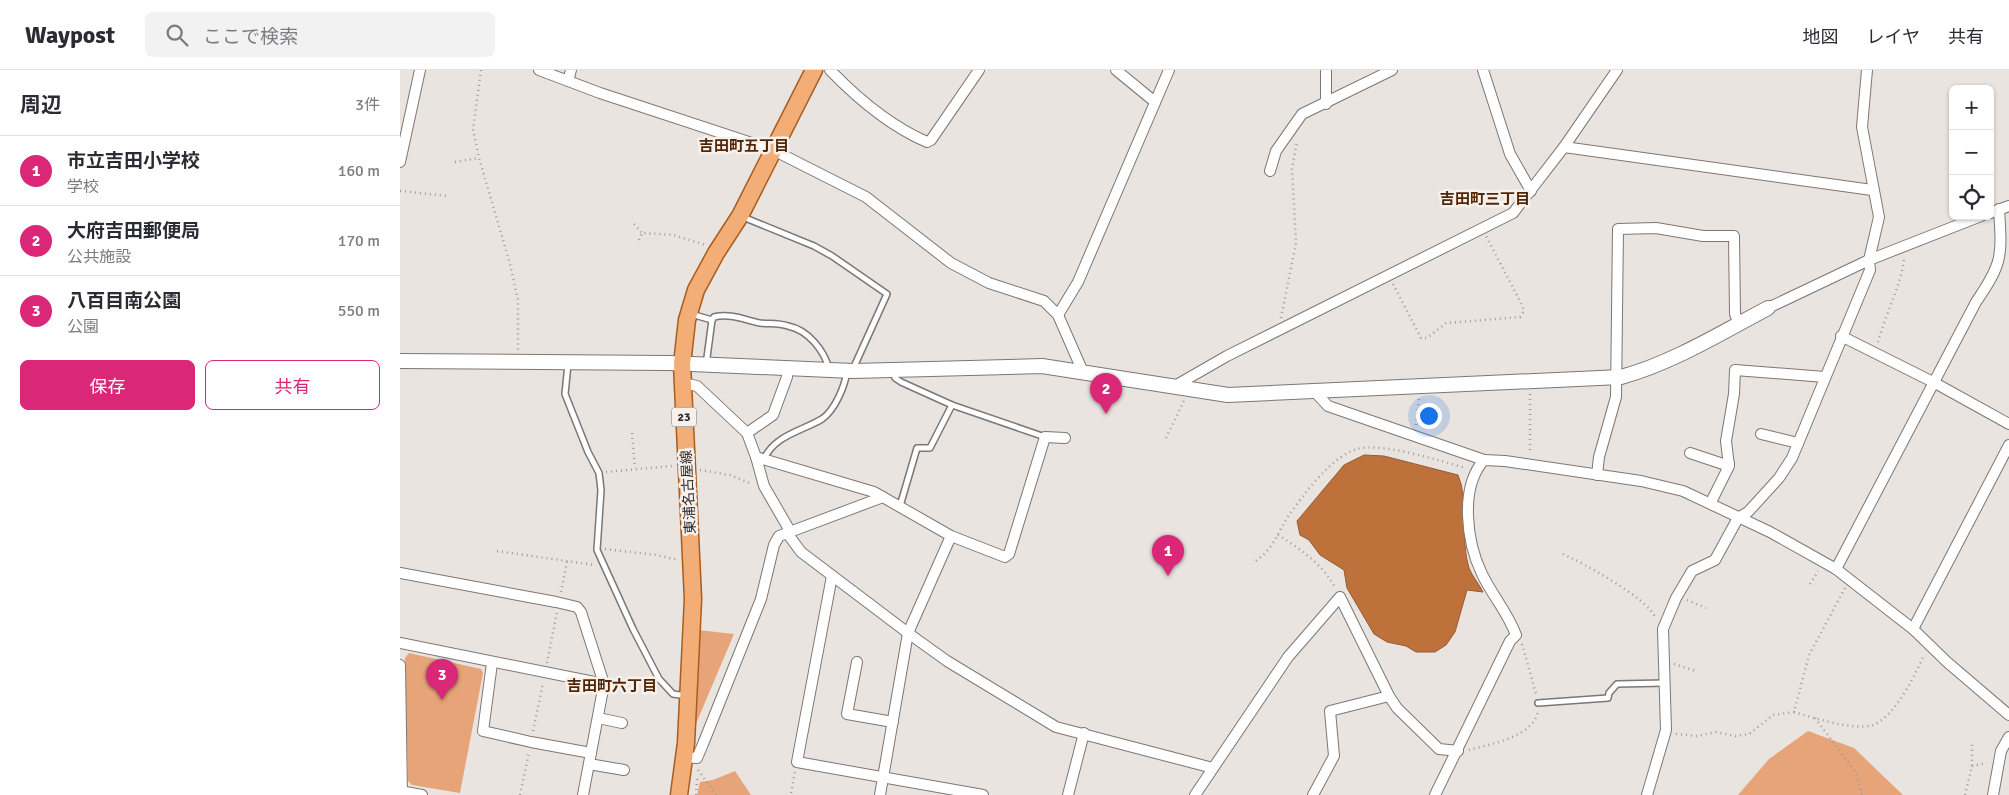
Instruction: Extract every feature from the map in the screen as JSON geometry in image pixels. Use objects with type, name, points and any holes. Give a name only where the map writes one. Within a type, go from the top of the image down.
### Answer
[{"type":"main road","name":"東浦名古屋線","points":[[679,795],[684,757],[693,599],[682,364],[689,313],[696,290],[718,248],[740,216],[814,70]]},
{"type":"street","points":[[400,162],[420,70]]},
{"type":"street","points":[[540,70],[773,150],[866,197],[951,263],[989,283],[1044,301],[1058,315],[1083,372]]},
{"type":"street","points":[[568,81],[571,70]]},
{"type":"street","points":[[830,70],[846,86],[903,132],[927,142],[931,140],[979,70]]},
{"type":"street","points":[[1116,70],[1155,102]]},
{"type":"street","points":[[1058,315],[1078,282],[1169,70]]},
{"type":"street","points":[[1326,70],[1326,104]]},
{"type":"street","points":[[1270,171],[1276,151],[1302,114],[1326,104],[1392,70]]},
{"type":"street","points":[[1483,70],[1510,154],[1530,191]]},
{"type":"street","points":[[1173,387],[1227,356],[1513,213],[1564,147],[1617,70]]},
{"type":"street","points":[[1648,795],[1666,732],[1663,629],[1678,595],[1692,571],[1715,560],[1738,518],[1748,512],[1779,478],[1798,443],[1870,270],[1869,260],[1879,217],[1872,190],[1862,127],[1867,70]]},
{"type":"street","points":[[1564,147],[1872,190]]},
{"type":"street","points":[[1836,569],[1976,302],[1997,268],[2002,251],[1999,209]]},
{"type":"street","points":[[400,362],[682,364],[850,371],[1042,366],[1228,395],[1615,378],[1635,373],[1869,260],[1971,220]]},
{"type":"street","points":[[1597,475],[1599,457],[1616,397],[1618,228],[1656,228],[1703,236],[1734,236],[1735,314],[1739,324]]},
{"type":"street","points":[[1841,336],[1935,383],[2009,424]]},
{"type":"street","points":[[747,433],[773,415],[787,377],[787,368]]},
{"type":"street","points":[[1711,502],[1729,464],[1726,441],[1734,394],[1735,370],[1825,377]]},
{"type":"street","points":[[683,382],[697,386],[747,433],[760,458],[764,486],[788,532],[802,552],[908,633],[947,661],[1056,727],[1213,768]]},
{"type":"street","points":[[1315,392],[1328,406],[1484,460],[1529,464],[1642,481],[1683,491],[1711,502],[1836,569],[1913,629],[1928,645],[2009,715]]},
{"type":"street","points":[[1761,434],[1798,443]]},
{"type":"street","points":[[760,458],[874,492],[950,536],[1005,557],[1009,554],[1045,437],[1065,438]]},
{"type":"street","points":[[1913,629],[2009,445]]},
{"type":"street","points":[[1690,453],[1723,464],[1729,464]]},
{"type":"street","points":[[1435,795],[1510,641],[1516,635],[1476,560],[1469,511],[1469,494],[1474,470],[1484,460]]},
{"type":"street","points":[[684,757],[697,758],[761,599],[774,545],[779,536],[882,497]]},
{"type":"street","points":[[880,795],[908,633],[950,536]]},
{"type":"street","points":[[400,573],[577,607],[604,684],[583,795]]},
{"type":"street","points":[[832,576],[797,762],[983,795]]},
{"type":"street","points":[[1195,795],[1288,657],[1340,596],[1388,696],[1396,708],[1439,749],[1458,751]]},
{"type":"street","points":[[400,643],[604,684]]},
{"type":"street","points":[[492,662],[483,731],[590,758],[624,770]]},
{"type":"street","points":[[857,662],[847,714],[893,722]]},
{"type":"street","points":[[400,666],[401,792],[422,795]]},
{"type":"street","points":[[1313,795],[1334,756],[1330,711],[1388,696]]},
{"type":"street","points":[[598,718],[622,722]]},
{"type":"street","points":[[1068,795],[1084,733]]},
{"type":"street","points":[[1993,795],[2001,751],[2009,737]]},
{"type":"lane","points":[[740,216],[814,246],[832,256],[887,294],[846,381],[828,413],[822,419],[787,435],[760,458]]},
{"type":"lane","points":[[689,313],[712,320]]},
{"type":"lane","points":[[706,365],[712,320],[714,317],[728,316],[789,326],[804,333],[822,351],[829,370]]},
{"type":"lane","points":[[568,363],[565,394],[588,452],[599,473],[601,490],[597,550],[633,630],[659,679],[673,694],[688,696]]},
{"type":"lane","points":[[894,371],[895,378],[901,382],[952,405],[1045,437]]},
{"type":"lane","points":[[900,507],[917,448],[930,448],[952,405]]},
{"type":"lane","points":[[1538,703],[1608,698],[1609,693],[1617,684],[1665,683]]},
{"type":"path","points":[[481,70],[478,101],[473,119],[479,158],[510,264],[518,300],[519,363]]},
{"type":"path","points":[[1280,330],[1283,301],[1296,244],[1292,168],[1299,133]]},
{"type":"path","points":[[455,162],[479,158]]},
{"type":"path","points":[[400,191],[449,196]]},
{"type":"path","points":[[634,224],[642,233],[673,235],[718,248]]},
{"type":"path","points":[[1389,276],[1421,338],[1426,338],[1446,323],[1520,317],[1524,310],[1522,305],[1482,229]]},
{"type":"path","points":[[639,240],[642,233]]},
{"type":"path","points":[[1873,352],[1901,273],[1904,258],[1900,247]]},
{"type":"path","points":[[1529,464],[1530,382]]},
{"type":"path","points":[[1413,437],[1419,412],[1419,387]]},
{"type":"path","points":[[1166,438],[1188,389]]},
{"type":"path","points":[[632,433],[635,468]]},
{"type":"path","points":[[1256,561],[1271,548],[1305,495],[1336,461],[1355,449],[1380,448],[1474,470]]},
{"type":"path","points":[[599,473],[635,468],[687,467],[730,475],[764,486]]},
{"type":"path","points":[[1278,535],[1308,557],[1326,574],[1340,596]]},
{"type":"path","points":[[597,550],[657,555],[692,564]]},
{"type":"path","points":[[497,551],[606,567]]},
{"type":"path","points":[[1562,554],[1605,577],[1650,608],[1663,629]]},
{"type":"path","points":[[1810,584],[1823,562]]},
{"type":"path","points":[[1794,712],[1809,655],[1850,580]]},
{"type":"path","points":[[1678,595],[1706,608]]},
{"type":"path","points":[[1458,751],[1462,752],[1513,738],[1537,715],[1538,703],[1520,640],[1516,635]]},
{"type":"path","points":[[1666,732],[1697,736],[1715,732],[1749,734],[1773,715],[1794,712],[1815,718],[1862,726],[1872,725],[1881,721],[1896,706],[1928,645]]},
{"type":"path","points":[[1664,661],[1696,671]]},
{"type":"path","points":[[1815,718],[1856,773],[1862,795]]},
{"type":"path","points":[[1965,795],[1972,766],[1972,743]]},
{"type":"path","points":[[1972,766],[1999,761]]},
{"type":"path","points":[[791,793],[797,762]]},
{"type":"path","points":[[698,770],[716,795]]},
{"type":"shaded area","points":[[1364,455],[1384,456],[1458,475],[1463,496],[1466,557],[1470,571],[1483,592],[1467,590],[1455,632],[1446,645],[1435,652],[1416,652],[1406,646],[1387,642],[1374,634],[1347,588],[1344,570],[1320,555],[1309,540],[1300,535],[1297,521],[1344,465]]},
{"type":"shaded area","points":[[698,630],[734,634],[690,738]]},
{"type":"shaded area","points":[[409,653],[481,669],[483,673],[460,793],[412,785],[408,781],[405,658]]},
{"type":"shaded area","points":[[1808,731],[1854,748],[1903,795],[1738,795],[1769,759]]},
{"type":"shaded area","points":[[735,771],[751,795],[697,795],[700,782],[713,780]]},
{"type":"place","name":"大府吉田郵便局","points":[[1106,414]]},
{"type":"place","name":"市立吉田小学校","points":[[1168,576]]},
{"type":"place","name":"八百目南公園","points":[[442,700]]},
{"type":"district","name":"吉田町五丁目","points":[[744,146]]},
{"type":"district","name":"吉田町三丁目","points":[[1485,199]]},
{"type":"district","name":"吉田町六丁目","points":[[612,686]]}]
